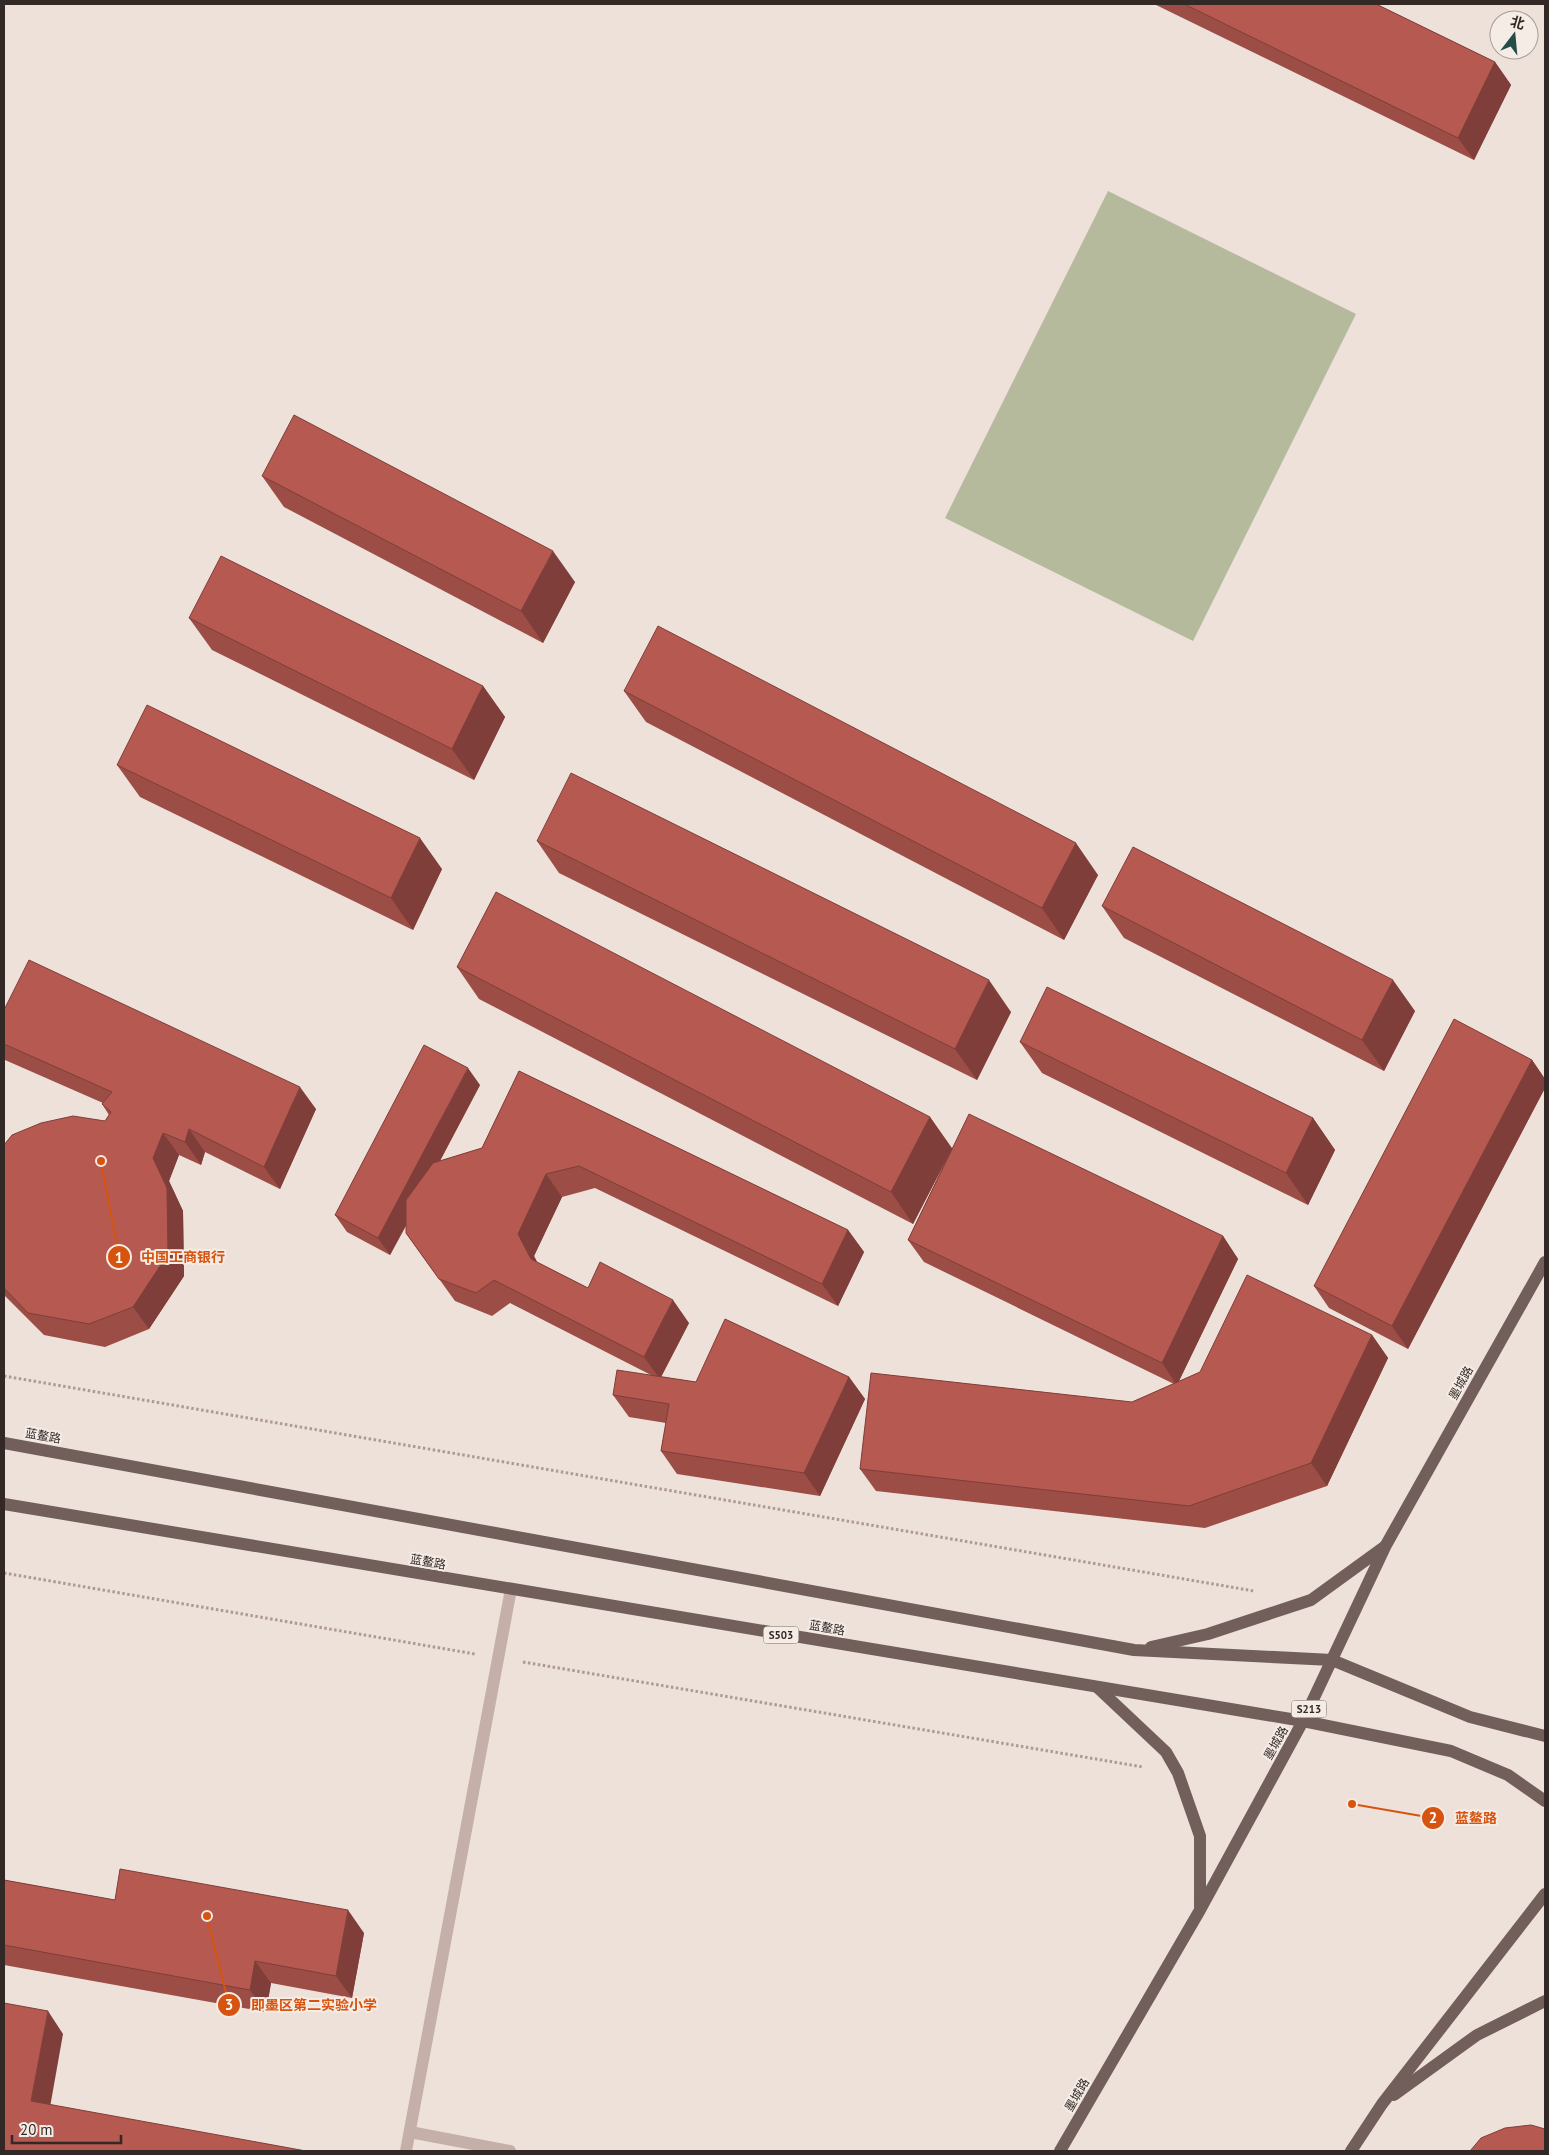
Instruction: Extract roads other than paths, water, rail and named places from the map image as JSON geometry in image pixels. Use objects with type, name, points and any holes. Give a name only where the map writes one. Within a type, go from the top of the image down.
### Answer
[{"type":"main road","name":"墨城路","points":[[1060,2151],[1200,1910],[1303,1721],[1386,1545],[1545,1262]]},
{"type":"main road","name":"蓝鳌路","points":[[4,1443],[1134,1650],[1332,1660],[1470,1717],[1545,1736]]},
{"type":"main road","name":"蓝鳌路","points":[[4,1504],[1303,1721],[1451,1751],[1508,1775],[1545,1801]]},
{"type":"main road","points":[[1134,1650],[1208,1634],[1311,1600],[1386,1545]]},
{"type":"main road","points":[[1098,1688],[1166,1752],[1178,1773],[1200,1836],[1200,1910]]},
{"type":"main road","points":[[1352,2151],[1382,2104],[1545,1894]]},
{"type":"main road","points":[[1382,2104],[1477,2034],[1545,2001]]},
{"type":"lane","points":[[406,2151],[511,1589]]},
{"type":"lane","points":[[410,2132],[510,2151]]},
{"type":"place","name":"中国工商银行","points":[[101,1161]]},
{"type":"place","name":"蓝鳌路","points":[[1352,1804]]},
{"type":"place","name":"即墨区第二实验小学","points":[[207,1916]]}]
